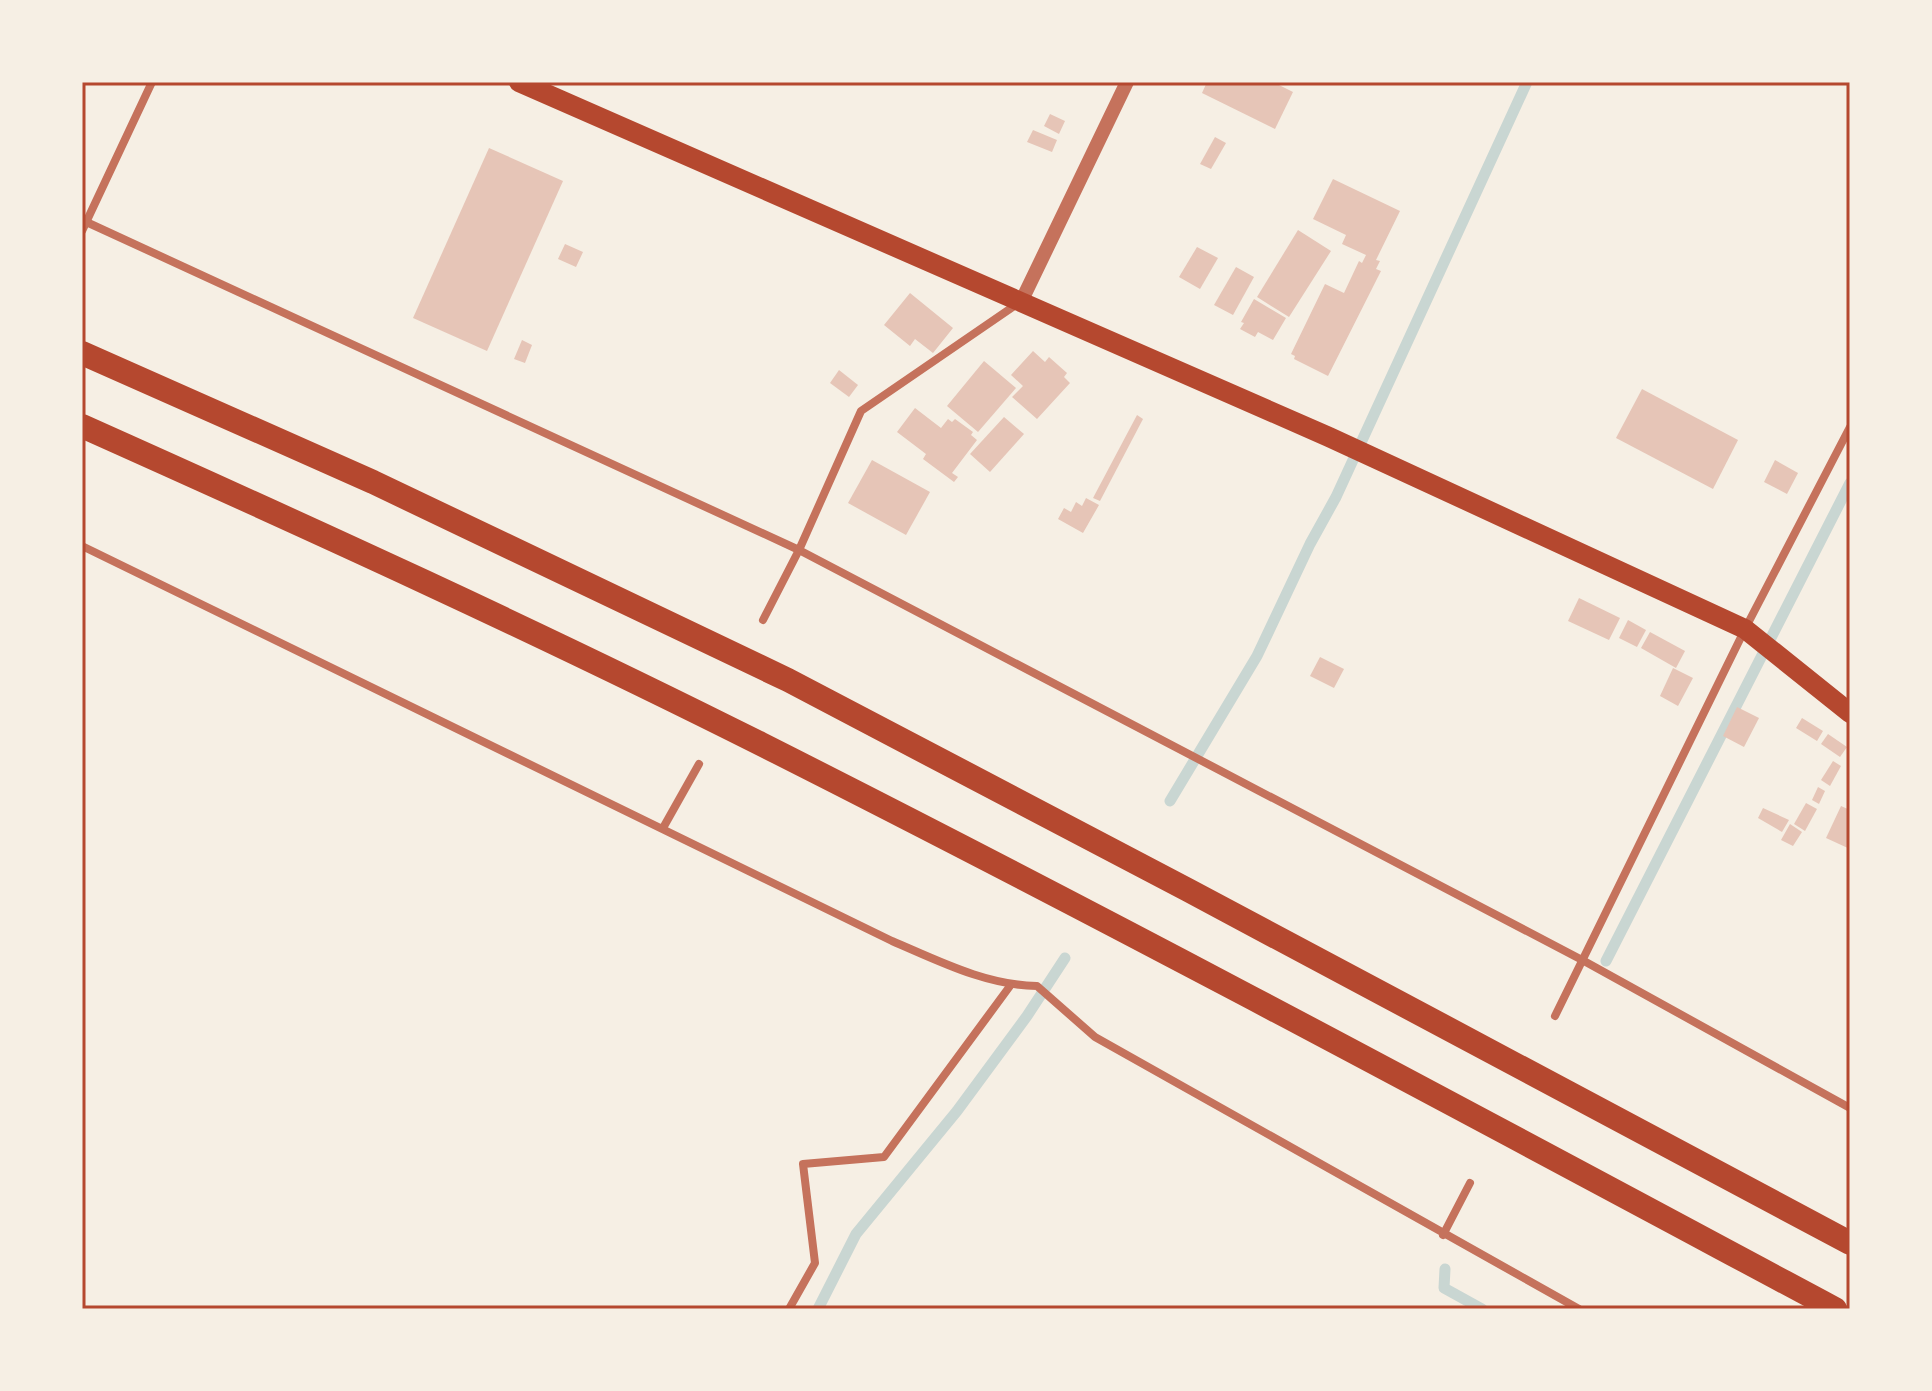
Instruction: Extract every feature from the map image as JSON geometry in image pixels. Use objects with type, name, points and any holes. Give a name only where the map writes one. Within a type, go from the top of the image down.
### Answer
[{"type":"highway","points":[[82,353],[373,482],[788,680],[1850,1243]]},
{"type":"highway","points":[[82,426],[344,543],[757,742],[1172,955],[1835,1309]]},
{"type":"main road","points":[[519,82],[972,282],[1022,300],[1329,437],[1745,629],[1850,713]]},
{"type":"street","points":[[152,82],[83,224],[799,550],[1584,961],[1850,1108]]},
{"type":"street","points":[[763,620],[799,550],[861,411],[1022,300],[1127,82]]},
{"type":"street","points":[[1555,1016],[1745,629],[1850,427]]},
{"type":"street","points":[[82,546],[892,941],[1010,986],[1037,986],[1095,1037],[1579,1309]]},
{"type":"street","points":[[663,828],[699,764]]},
{"type":"street","points":[[789,1309],[815,1263],[803,1164],[884,1157],[1010,986]]},
{"type":"street","points":[[1443,1235],[1470,1183]]},
{"type":"building","points":[[1207,82],[1273,82],[1293,92],[1275,129],[1202,93]]},
{"type":"building","points":[[1050,114],[1065,121],[1059,134],[1044,126]]},
{"type":"building","points":[[1033,130],[1057,140],[1052,152],[1027,142]]},
{"type":"building","points":[[1215,137],[1226,143],[1211,169],[1200,164]]},
{"type":"building","points":[[489,148],[563,181],[487,351],[413,318]]},
{"type":"building","points":[[1333,179],[1400,211],[1376,260],[1380,261],[1376,269],[1381,271],[1328,376],[1294,359],[1295,356],[1291,354],[1325,284],[1344,293],[1359,261],[1362,263],[1366,255],[1342,244],[1346,235],[1313,219]]},
{"type":"building","points":[[1298,230],[1331,251],[1289,317],[1257,297]]},
{"type":"building","points":[[565,244],[583,252],[576,267],[558,259]]},
{"type":"building","points":[[1197,247],[1218,258],[1200,289],[1179,277]]},
{"type":"building","points":[[1236,267],[1254,277],[1233,315],[1214,305]]},
{"type":"building","points":[[910,293],[953,328],[933,353],[915,339],[910,346],[884,325]]},
{"type":"building","points":[[1254,299],[1286,318],[1273,340],[1258,332],[1255,337],[1240,329]]},
{"type":"building","points":[[522,340],[532,345],[525,363],[514,359]]},
{"type":"building","points":[[1033,351],[1045,362],[1049,357],[1067,373],[1064,377],[1070,383],[1037,419],[1012,397],[1023,386],[1011,375]]},
{"type":"building","points":[[984,361],[1016,388],[978,432],[947,406]]},
{"type":"building","points":[[839,370],[858,385],[849,397],[830,383]]},
{"type":"building","points":[[1642,389],[1738,440],[1713,489],[1616,438]]},
{"type":"building","points":[[915,408],[941,428],[948,419],[952,422],[955,419],[973,432],[971,435],[977,440],[952,473],[958,477],[954,482],[923,459],[926,454],[897,432]]},
{"type":"building","points":[[1137,415],[1143,419],[1100,501],[1093,498]]},
{"type":"building","points":[[1004,417],[1024,434],[990,472],[970,454]]},
{"type":"building","points":[[872,460],[930,492],[906,535],[848,503]]},
{"type":"building","points":[[1775,460],[1798,473],[1787,494],[1764,482]]},
{"type":"building","points":[[1086,498],[1099,505],[1083,533],[1058,519],[1064,508],[1071,512],[1076,502],[1082,506]]},
{"type":"building","points":[[1579,598],[1620,618],[1609,640],[1568,621]]},
{"type":"building","points":[[1628,620],[1646,630],[1637,647],[1619,638]]},
{"type":"building","points":[[1650,632],[1685,651],[1676,668],[1641,648]]},
{"type":"building","points":[[1320,657],[1344,669],[1334,688],[1310,676]]},
{"type":"building","points":[[1673,668],[1693,678],[1678,706],[1660,696]]},
{"type":"building","points":[[1737,707],[1759,718],[1744,747],[1723,736]]},
{"type":"building","points":[[1802,718],[1823,731],[1817,741],[1796,728]]},
{"type":"building","points":[[1828,734],[1847,747],[1840,757],[1821,744]]},
{"type":"building","points":[[1833,761],[1841,766],[1830,786],[1821,780]]},
{"type":"building","points":[[1818,787],[1825,791],[1819,804],[1812,800]]},
{"type":"building","points":[[1806,803],[1817,809],[1805,831],[1794,824]]},
{"type":"building","points":[[1841,806],[1850,810],[1850,849],[1826,838]]},
{"type":"building","points":[[1763,808],[1789,820],[1782,832],[1758,818]]},
{"type":"building","points":[[1790,824],[1802,832],[1793,846],[1781,840]]},
{"type":"waterway","points":[[1170,801],[1257,656],[1336,497],[1527,82]]},
{"type":"waterway","points":[[1606,961],[1850,483]]},
{"type":"waterway","points":[[818,1309],[856,1234],[957,1111],[1027,1016],[1065,958]]},
{"type":"waterway","points":[[1445,1269],[1444,1288],[1482,1309]]}]
